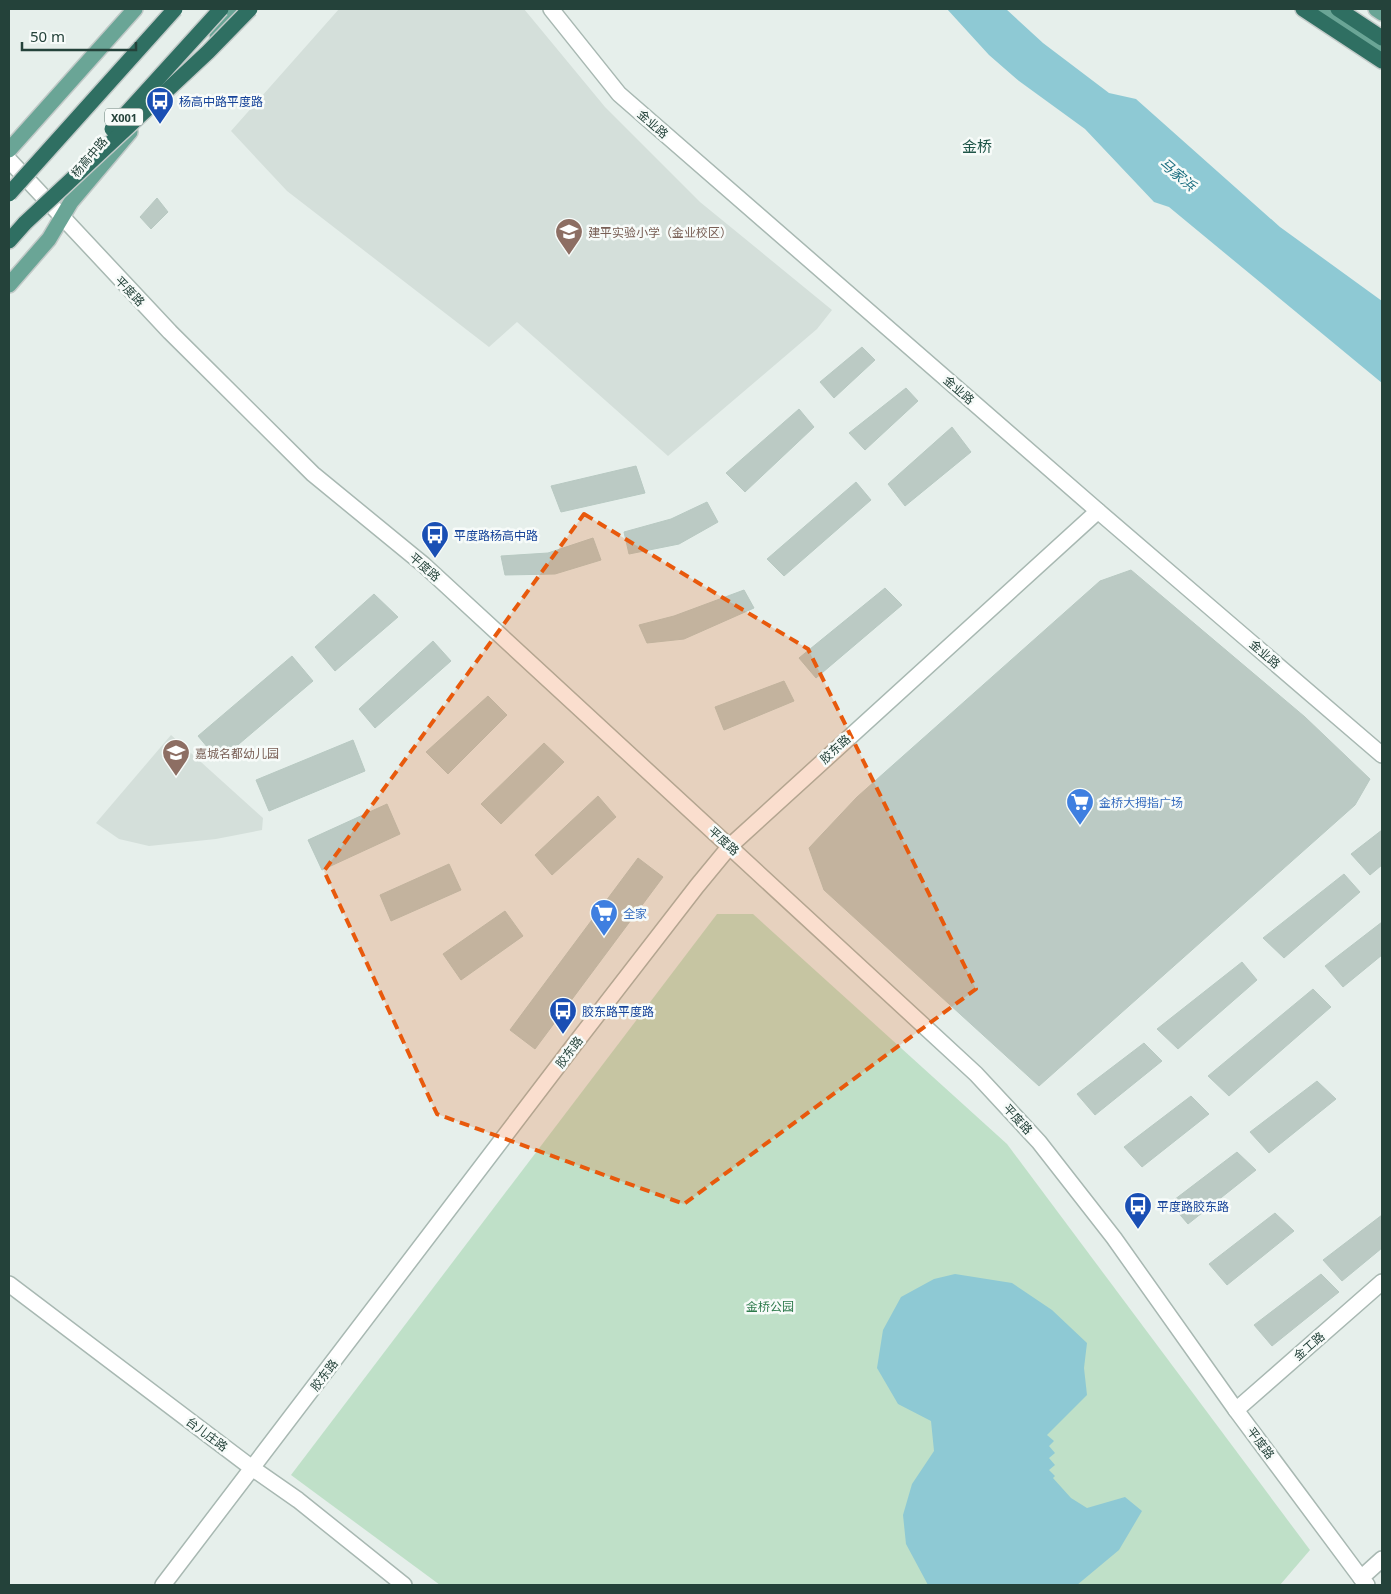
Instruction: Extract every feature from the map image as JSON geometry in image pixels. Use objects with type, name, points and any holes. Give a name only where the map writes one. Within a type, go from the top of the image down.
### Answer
[{"type":"highway","points":[[96,97],[170,9]]},
{"type":"highway","name":"X001","points":[[9,194],[175,9]]},
{"type":"highway","name":"杨高中路","points":[[9,241],[222,9]]},
{"type":"highway","points":[[25,223],[208,52],[250,9]]},
{"type":"highway","points":[[1303,9],[1382,61]]},
{"type":"highway","points":[[1338,9],[1382,38]]},
{"type":"main road","points":[[9,150],[135,9]]},
{"type":"main road","name":"杨高中路","points":[[9,285],[49,239],[71,202],[239,9]]},
{"type":"main road","points":[[1323,9],[1382,48]]},
{"type":"main road","points":[[1376,9],[1382,13]]},
{"type":"street","name":"金业路","points":[[551,9],[619,94],[1098,511],[1382,755]]},
{"type":"street","name":"平度路","points":[[9,160],[170,332],[313,474],[424,565],[976,1074],[1039,1142],[1114,1238],[1236,1410],[1364,1582]]},
{"type":"street","name":"胶东路","points":[[163,1585],[574,1045],[730,846],[1098,511]]},
{"type":"street","name":"金工路","points":[[1236,1410],[1382,1282]]},
{"type":"street","name":"台儿庄路","points":[[9,1284],[252,1468],[298,1500],[404,1585]]},
{"type":"street","points":[[1364,1582],[1382,1559]]},
{"type":"highlighted area","points":[[584,514],[808,649],[976,989],[684,1204],[437,1114],[324,871]]},
{"type":"shaded area","name":"建平实验小学（金业校区）","points":[[339,9],[524,9],[605,107],[700,202],[832,310],[817,329],[668,456],[517,322],[489,347],[287,191],[231,131]]},
{"type":"shaded area","name":"嘉城名都幼儿园","points":[[171,735],[263,818],[262,830],[216,839],[149,846],[119,839],[96,823]]},
{"type":"green space","name":"金桥公园","points":[[717,914],[753,914],[1007,1144],[1310,1550],[1280,1585],[440,1585],[291,1475]]},
{"type":"water","name":"马家浜","points":[[947,9],[1006,9],[1043,43],[1109,93],[1136,99],[1280,227],[1382,301],[1382,383],[1169,207],[1154,202],[1085,129],[1019,81],[989,55]]},
{"type":"water","points":[[955,1274],[1012,1283],[1052,1310],[1087,1343],[1084,1368],[1087,1395],[1047,1435],[1054,1441],[1049,1446],[1055,1453],[1049,1458],[1055,1465],[1049,1470],[1055,1476],[1053,1478],[1071,1498],[1087,1508],[1125,1497],[1142,1511],[1119,1550],[1077,1585],[928,1585],[906,1544],[903,1515],[912,1484],[934,1451],[931,1421],[898,1404],[877,1368],[883,1330],[901,1297],[934,1279]]},
{"type":"building","points":[[157,198],[168,212],[151,229],[140,217]]},
{"type":"building","points":[[862,347],[875,360],[834,398],[820,382]]},
{"type":"building","points":[[906,388],[918,401],[865,450],[849,433]]},
{"type":"building","points":[[799,409],[814,427],[745,492],[726,473]]},
{"type":"building","points":[[952,427],[971,452],[905,506],[888,484]]},
{"type":"building","points":[[636,466],[645,493],[561,512],[551,486]]},
{"type":"building","points":[[856,482],[871,500],[784,576],[767,559]]},
{"type":"building","points":[[707,502],[718,522],[679,544],[629,554],[624,532],[671,519]]},
{"type":"building","points":[[593,538],[601,560],[555,574],[505,575],[501,556],[548,553]]},
{"type":"building","name":"金桥大拇指广场","points":[[1131,570],[1305,717],[1370,779],[1355,805],[1039,1086],[824,890],[809,848],[857,797],[1100,581]]},
{"type":"building","points":[[885,588],[902,605],[816,678],[799,658]]},
{"type":"building","points":[[744,590],[754,608],[684,639],[647,643],[639,625],[674,616]]},
{"type":"building","points":[[374,594],[398,617],[335,671],[315,647]]},
{"type":"building","points":[[433,641],[451,661],[375,728],[359,709]]},
{"type":"building","points":[[292,656],[313,681],[219,761],[198,736]]},
{"type":"building","points":[[784,681],[794,701],[724,730],[715,707]]},
{"type":"building","points":[[488,696],[507,715],[448,774],[426,752]]},
{"type":"building","points":[[353,740],[365,771],[269,811],[256,780]]},
{"type":"building","points":[[544,743],[564,762],[501,824],[481,804]]},
{"type":"building","points":[[598,796],[616,817],[552,875],[535,855]]},
{"type":"building","points":[[387,804],[400,834],[322,870],[308,840]]},
{"type":"building","points":[[1382,830],[1382,865],[1370,875],[1351,854]]},
{"type":"building","points":[[638,858],[663,877],[535,1049],[510,1030]]},
{"type":"building","points":[[449,864],[461,890],[391,921],[380,895]]},
{"type":"building","points":[[1344,874],[1360,892],[1284,958],[1263,938]]},
{"type":"building","points":[[505,911],[523,936],[461,980],[443,954]]},
{"type":"building","points":[[1382,922],[1382,955],[1343,987],[1325,966]]},
{"type":"building","points":[[1242,962],[1257,980],[1178,1049],[1157,1029]]},
{"type":"building","points":[[1313,989],[1331,1007],[1229,1096],[1208,1076]]},
{"type":"building","points":[[1144,1043],[1162,1061],[1095,1115],[1077,1094]]},
{"type":"building","points":[[1317,1081],[1336,1099],[1269,1153],[1250,1132]]},
{"type":"building","points":[[1191,1096],[1209,1114],[1142,1167],[1124,1147]]},
{"type":"building","points":[[1237,1152],[1256,1170],[1188,1224],[1170,1203]]},
{"type":"building","points":[[1275,1213],[1294,1231],[1227,1285],[1209,1264]]},
{"type":"building","points":[[1382,1215],[1382,1248],[1342,1281],[1323,1260]]},
{"type":"building","points":[[1321,1274],[1339,1292],[1272,1346],[1254,1325]]},
{"type":"place","name":"杨高中路平度路","points":[[160,125]]},
{"type":"place","name":"建平实验小学（金业校区）","points":[[569,256]]},
{"type":"place","name":"平度路杨高中路","points":[[435,559]]},
{"type":"place","name":"嘉城名都幼儿园","points":[[176,777]]},
{"type":"place","name":"金桥大拇指广场","points":[[1080,826]]},
{"type":"place","name":"全家","points":[[604,937]]},
{"type":"place","name":"胶东路平度路","points":[[563,1035]]},
{"type":"place","name":"平度路胶东路","points":[[1138,1230]]},
{"type":"district","name":"金桥","points":[[977,146]]}]
